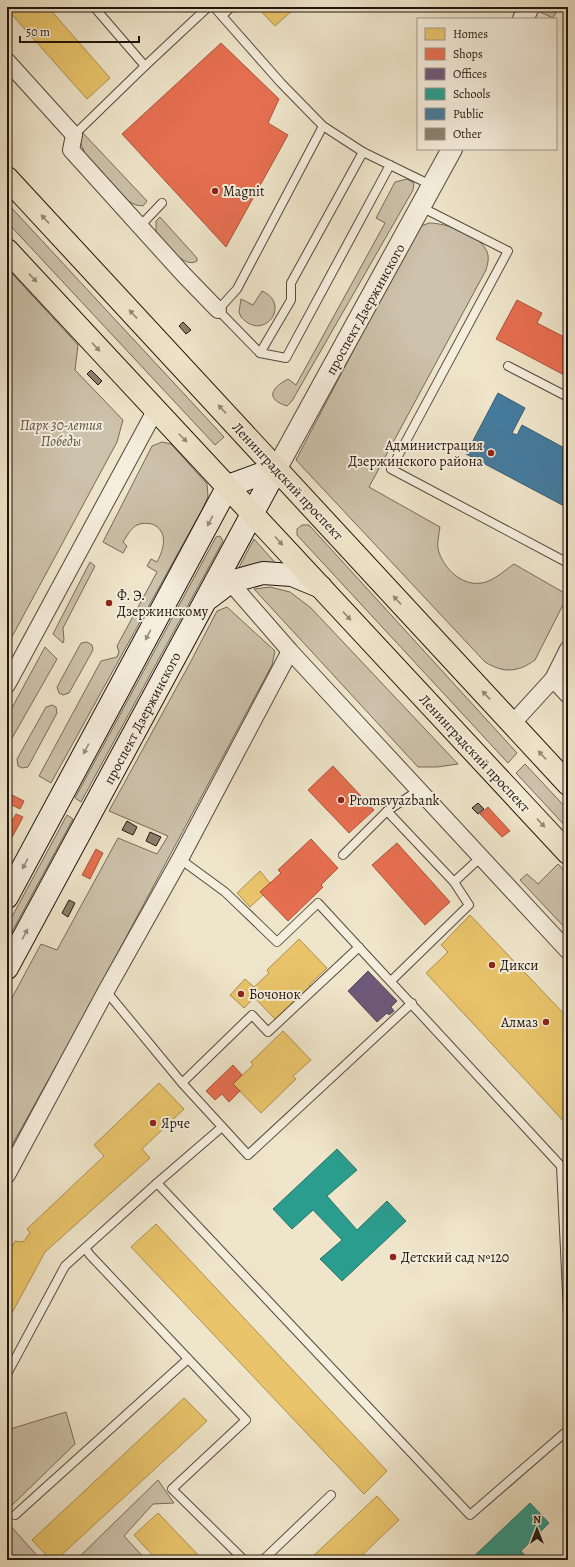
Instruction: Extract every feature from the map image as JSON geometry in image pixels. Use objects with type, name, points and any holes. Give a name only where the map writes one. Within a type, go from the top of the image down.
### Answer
[{"type":"main road","name":"Ленинградский проспект","points":[[7,178],[568,784]]},
{"type":"main road","name":"Ленинградский проспект","points":[[7,250],[568,853]]},
{"type":"main road","points":[[7,897],[228,486],[277,468]]},
{"type":"main road","name":"проспект Дзержинского","points":[[7,968],[277,468]]},
{"type":"main road","points":[[206,600],[230,582],[263,573],[292,575],[321,587]]},
{"type":"street","points":[[524,18],[530,7]]},
{"type":"street","points":[[7,61],[74,135],[71,150],[184,275],[218,310]]},
{"type":"street","name":"проспект Дзержинского","points":[[277,468],[451,150]]},
{"type":"street","points":[[7,685],[156,411]]},
{"type":"street","points":[[230,582],[290,650],[568,951]]},
{"type":"street","points":[[512,724],[552,679],[568,649]]},
{"type":"street","points":[[7,1175],[106,991],[180,859],[290,650]]},
{"type":"street","points":[[552,679],[568,695]]},
{"type":"lane","points":[[94,7],[145,66]]},
{"type":"lane","points":[[74,135],[208,7]]},
{"type":"lane","points":[[214,7],[281,83],[323,126],[363,152],[432,186]]},
{"type":"lane","points":[[222,16],[231,7]]},
{"type":"lane","points":[[323,126],[237,289],[218,310],[260,353],[286,358],[390,165]]},
{"type":"lane","points":[[260,353],[291,300],[291,283],[363,152]]},
{"type":"lane","points":[[140,226],[162,203]]},
{"type":"lane","points":[[421,206],[508,252],[391,470],[567,560]]},
{"type":"lane","points":[[508,366],[568,396]]},
{"type":"lane","points":[[343,855],[388,811],[419,790]]},
{"type":"lane","points":[[388,811],[454,882],[470,905],[391,981]]},
{"type":"lane","points":[[454,882],[481,857]]},
{"type":"lane","points":[[180,859],[225,892],[277,942],[318,903],[565,1166],[568,1313]]},
{"type":"lane","points":[[182,1083],[252,1015],[268,1032],[359,947]]},
{"type":"lane","points":[[106,991],[182,1083],[248,1155],[412,1003]]},
{"type":"lane","points":[[7,1374],[65,1266],[222,1127]]},
{"type":"lane","points":[[157,1183],[470,1515],[568,1430]]},
{"type":"lane","points":[[85,1248],[246,1420],[172,1489],[244,1560]]},
{"type":"lane","points":[[15,1515],[188,1359]]},
{"type":"lane","points":[[263,1560],[331,1495]]},
{"type":"green space","points":[[543,7],[559,7],[553,18],[540,12]]},
{"type":"green space","points":[[82,132],[147,201],[143,206],[136,205],[128,201],[85,154],[80,141]]},
{"type":"green space","points":[[407,179],[414,183],[413,190],[292,401],[287,406],[280,403],[273,397],[274,390],[282,382],[288,379],[296,385],[385,223],[376,218],[395,182]]},
{"type":"green space","points":[[7,203],[224,437],[215,445],[7,222]]},
{"type":"green space","points":[[160,217],[197,258],[197,261],[192,263],[186,262],[164,242],[156,232],[156,221]]},
{"type":"green space","points":[[429,223],[445,225],[472,236],[485,248],[488,255],[486,270],[369,487],[440,527],[438,549],[445,564],[462,580],[470,583],[486,582],[514,564],[568,595],[535,660],[516,669],[504,670],[485,662],[296,460],[415,233],[421,226]]},
{"type":"green space","name":"Парк 30-летия Победы","points":[[7,268],[78,345],[75,370],[123,420],[117,442],[7,646]]},
{"type":"green space","points":[[262,291],[271,297],[275,304],[275,312],[266,324],[258,326],[250,324],[241,317],[239,312],[241,299],[253,305]]},
{"type":"green space","points":[[162,442],[171,444],[207,484],[208,496],[204,506],[51,783],[39,776],[101,661],[117,657],[119,652],[117,646],[157,572],[147,566],[151,559],[157,562],[162,552],[164,541],[161,531],[152,524],[140,524],[132,528],[123,542],[127,546],[123,553],[103,542],[152,446]]},
{"type":"green space","points":[[302,525],[309,525],[517,753],[508,763],[297,535],[297,529]]},
{"type":"green space","points":[[220,536],[223,541],[81,802],[75,798],[216,537]]},
{"type":"green space","points":[[254,539],[279,567],[238,569]]},
{"type":"green space","points":[[90,562],[95,566],[63,628],[63,643],[53,634]]},
{"type":"green space","points":[[270,587],[290,592],[311,608],[458,764],[437,767],[418,767],[254,589]]},
{"type":"green space","points":[[227,607],[275,651],[272,665],[80,1023],[7,1154],[7,1007],[41,944],[57,950],[118,838],[157,854],[168,836],[109,811],[217,611]]},
{"type":"green space","points":[[87,642],[92,645],[93,650],[69,693],[63,695],[59,693],[57,687],[81,643]]},
{"type":"green space","points":[[45,647],[57,659],[7,747],[7,717]]},
{"type":"green space","points":[[52,705],[56,707],[57,713],[28,767],[22,768],[18,766],[17,759],[46,707]]},
{"type":"green space","points":[[525,764],[568,810],[568,829],[516,773]]},
{"type":"green space","points":[[67,815],[73,819],[7,941],[7,926]]},
{"type":"green space","points":[[558,864],[568,875],[568,931],[520,880],[527,874],[538,884]]},
{"type":"green space","points":[[66,1412],[75,1444],[7,1510],[7,1430]]},
{"type":"green space","points":[[158,1480],[174,1503],[153,1504],[124,1536],[146,1560],[76,1560]]},
{"type":"green space","points":[[7,1522],[41,1560],[7,1560]]},
{"type":"building: Homes","points":[[7,7],[48,7],[110,78],[87,99],[7,9]]},
{"type":"building: Homes","points":[[257,7],[296,7],[275,26]]},
{"type":"building: Homes","points":[[260,871],[270,883],[260,892],[263,895],[250,907],[237,893]]},
{"type":"building: Homes","points":[[470,915],[568,1018],[568,1126],[426,973],[448,952],[441,945]]},
{"type":"building: Homes","points":[[299,939],[327,968],[309,985],[312,987],[277,1021],[249,992],[269,973],[267,970]]},
{"type":"building: Homes","name":"Бочонок","points":[[245,979],[254,987],[249,992],[254,998],[244,1008],[230,995]]},
{"type":"building: Homes","points":[[283,1031],[311,1060],[293,1076],[296,1079],[261,1113],[233,1084],[253,1065],[251,1062]]},
{"type":"building: Homes","points":[[159,1083],[184,1109],[142,1149],[150,1158],[45,1252],[7,1322],[7,1256],[15,1241],[23,1242],[30,1233],[27,1229],[104,1156],[94,1145]]},
{"type":"building: Homes","points":[[156,1224],[387,1471],[364,1494],[131,1247]]},
{"type":"building: Homes","points":[[184,1398],[207,1421],[56,1560],[51,1560],[32,1540]]},
{"type":"building: Homes","points":[[377,1496],[399,1520],[357,1560],[309,1560]]},
{"type":"building: Homes","points":[[158,1513],[203,1560],[157,1560],[134,1535]]},
{"type":"building: Shops","name":"Magnit","points":[[221,43],[279,99],[268,123],[288,135],[226,247],[122,134]]},
{"type":"building: Shops","points":[[517,300],[542,313],[537,323],[568,339],[568,377],[496,339]]},
{"type":"building: Shops","name":"Promsvyazbank","points":[[333,766],[374,810],[349,833],[308,790]]},
{"type":"building: Shops","points":[[12,795],[24,801],[20,809],[8,803]]},
{"type":"building: Shops","points":[[488,807],[510,831],[502,837],[480,814]]},
{"type":"building: Shops","points":[[16,814],[23,817],[9,843],[7,842],[7,830]]},
{"type":"building: Shops","points":[[311,839],[338,868],[321,885],[323,887],[288,921],[260,892],[281,873],[278,870]]},
{"type":"building: Shops","points":[[397,843],[450,902],[425,925],[372,865]]},
{"type":"building: Shops","points":[[96,849],[103,853],[90,879],[82,875]]},
{"type":"building: Shops","points":[[233,1065],[242,1075],[233,1084],[240,1091],[229,1102],[222,1094],[215,1100],[206,1091]]},
{"type":"building: Offices","points":[[368,971],[397,1001],[391,1007],[394,1011],[389,1015],[387,1013],[377,1022],[348,991]]},
{"type":"building: Schools","points":[[337,1149],[357,1170],[327,1196],[357,1230],[387,1201],[406,1221],[342,1281],[320,1259],[342,1240],[313,1210],[292,1229],[273,1209]]},
{"type":"building: Schools","points":[[530,1503],[549,1523],[521,1551],[529,1560],[470,1560]]},
{"type":"building: Public","points":[[498,393],[525,408],[512,433],[517,435],[522,425],[568,450],[563,460],[568,463],[568,508],[466,454]]},
{"type":"building: Other","points":[[183,322],[191,330],[186,334],[179,326]]},
{"type":"building: Other","points":[[91,370],[102,381],[98,385],[87,374]]},
{"type":"building: Other","points":[[478,803],[484,809],[478,814],[472,808]]},
{"type":"building: Other","points":[[127,821],[137,827],[133,835],[122,830]]},
{"type":"building: Other","points":[[150,832],[161,837],[156,846],[146,841]]},
{"type":"building: Other","points":[[69,900],[75,903],[68,917],[62,913]]},
{"type":"place","name":"Magnit","points":[[215,191]]},
{"type":"place","name":"Администрация Дзержинского района","points":[[491,453]]},
{"type":"place","name":"Ф. Э. Дзержинскому","points":[[109,603]]},
{"type":"place","name":"Promsvyazbank","points":[[341,800]]},
{"type":"place","name":"Дикси","points":[[492,965]]},
{"type":"place","name":"Бочонок","points":[[241,994]]},
{"type":"place","name":"Алмаз","points":[[546,1022]]},
{"type":"place","name":"Ярче","points":[[153,1123]]},
{"type":"place","name":"Детский сад №120","points":[[393,1257]]}]
